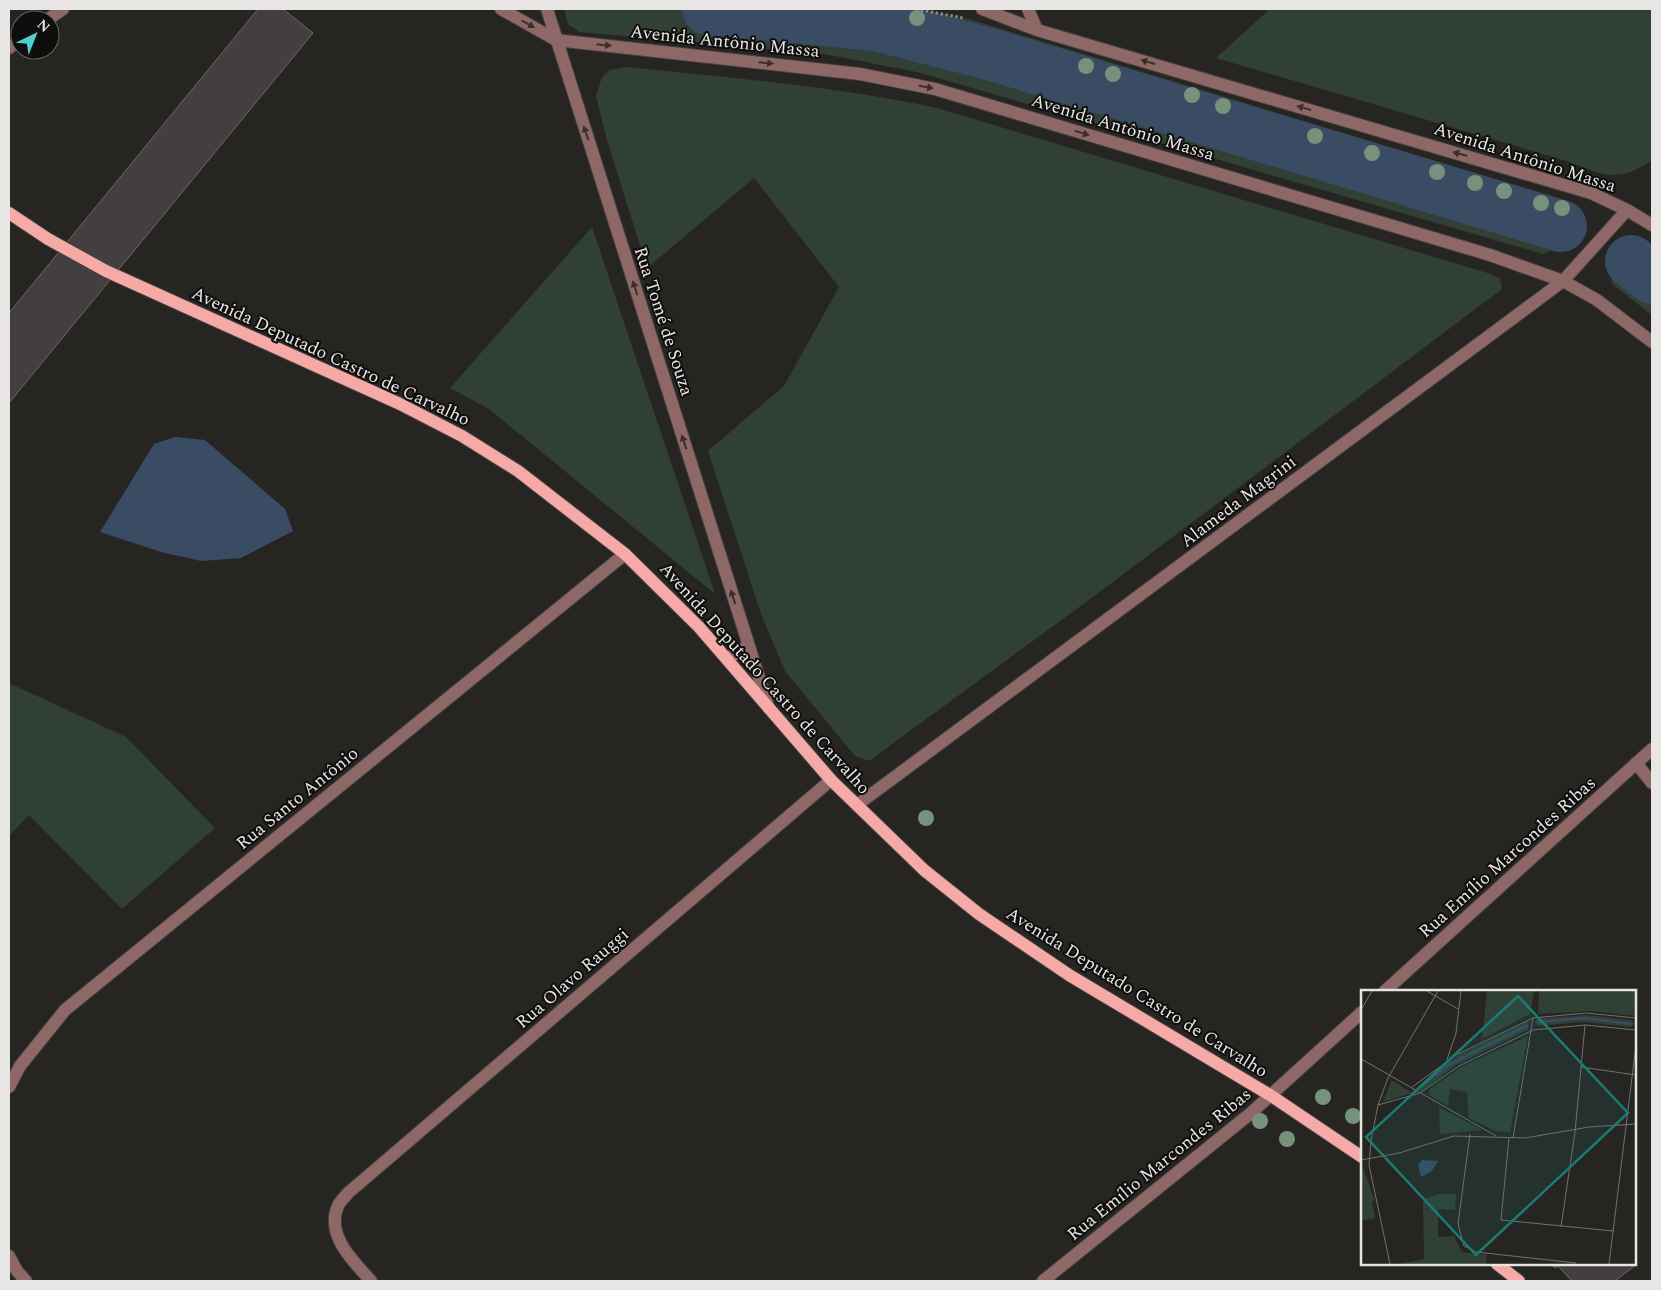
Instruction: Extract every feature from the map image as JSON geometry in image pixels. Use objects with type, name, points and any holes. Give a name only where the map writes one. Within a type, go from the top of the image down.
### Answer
[{"type":"main road","name":"Avenida Deputado Castro de Carvalho","points":[[9,213],[48,239],[106,271],[400,404],[462,436],[518,471],[625,554],[699,627],[831,780],[924,870],[980,914],[1069,975],[1270,1095],[1361,1156]]},
{"type":"main road","points":[[1498,1265],[1519,1281]]},
{"type":"street","points":[[501,9],[556,40]]},
{"type":"street","name":"Rua Tomé de Souza","points":[[547,9],[768,706]]},
{"type":"street","name":"Avenida Antônio Massa","points":[[982,9],[1037,30],[1592,193],[1652,225]]},
{"type":"street","points":[[1028,9],[1037,30]]},
{"type":"street","name":"Avenida Antônio Massa","points":[[556,40],[860,74],[935,89],[1490,254],[1563,281],[1597,300],[1652,342]]},
{"type":"street","name":"Alameda Magrini","points":[[857,805],[1563,281],[1627,210]]},
{"type":"street","name":"Rua Santo Antônio","points":[[9,1087],[20,1066],[65,1010],[625,554]]},
{"type":"street","points":[[726,658],[741,652],[748,644]]},
{"type":"street","name":"Rua Emílio Marcondes Ribas","points":[[1386,990],[1652,749]]},
{"type":"street","points":[[1636,763],[1652,783]]},
{"type":"street","name":"Rua Olavo Rauggi","points":[[371,1281],[348,1256],[338,1237],[335,1219],[338,1206],[348,1193],[831,780]]},
{"type":"street","name":"Rua Emílio Marcondes Ribas","points":[[1043,1281],[1251,1113],[1361,1013]]},
{"type":"street","points":[[9,1256],[17,1271],[26,1281]]},
{"type":"green space","points":[[564,9],[916,9],[972,20],[1557,198],[1579,207],[1578,226],[1572,238],[1543,254],[917,72],[824,54],[579,32],[568,24]]},
{"type":"green space","points":[[1270,9],[1652,9],[1652,160],[1628,173],[1608,175],[1598,173],[1563,160],[1216,58]]},
{"type":"green space","points":[[627,67],[822,88],[937,108],[1491,274],[1500,279],[1502,289],[1097,594],[869,761],[855,756],[785,671],[761,614],[708,451],[784,386],[839,287],[754,178],[647,268],[607,140],[596,96],[602,77],[610,70]]},
{"type":"green space","points":[[592,227],[715,594],[489,409],[450,388]]},
{"type":"green space","points":[[1639,236],[1652,247],[1652,315],[1612,284],[1611,266],[1614,254],[1623,245]]},
{"type":"green space","points":[[9,683],[126,737],[215,828],[122,909],[29,815],[9,836]]},
{"type":"water","points":[[175,437],[205,440],[285,509],[293,531],[241,558],[201,561],[161,552],[100,532],[154,444]]},
{"type":"building","points":[[258,9],[283,9],[313,33],[9,403],[9,313]]},
{"type":"building","points":[[1552,1265],[1636,1265],[1615,1281],[1572,1281],[1558,1266],[1555,1268]]},
{"type":"waterway","points":[[708,9],[876,25],[986,53],[1561,226]]},
{"type":"waterway","points":[[1631,261],[1652,278]]}]
